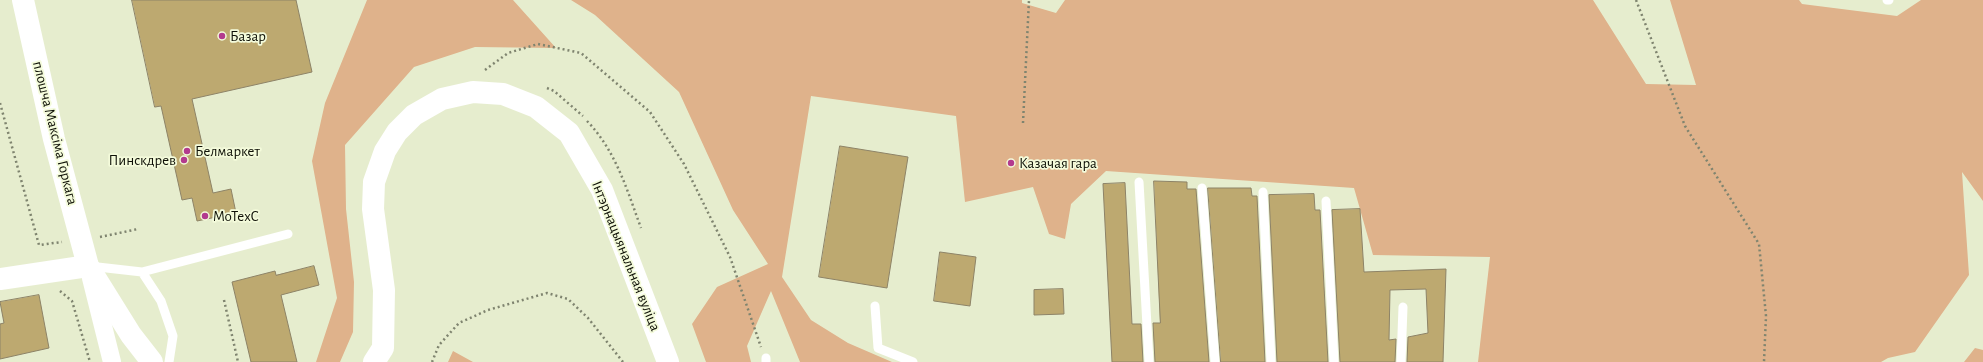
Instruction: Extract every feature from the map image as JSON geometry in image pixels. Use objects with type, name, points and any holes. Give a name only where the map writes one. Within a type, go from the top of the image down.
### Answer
[{"type":"main road","name":"плошча Максіма Горкага","points":[[23,0],[54,139],[88,266]]},
{"type":"main road","name":"Інтэрнацыянальная вуліца","points":[[374,362],[383,348],[384,290],[373,209],[374,182],[385,151],[397,132],[414,115],[442,100],[473,92],[503,94],[536,107],[569,133],[602,190],[668,362]]},
{"type":"main road","points":[[0,279],[88,266],[131,335],[152,362]]},
{"type":"street","points":[[88,266],[112,362]]},
{"type":"lane","points":[[1139,182],[1149,362]]},
{"type":"lane","points":[[1202,188],[1215,362]]},
{"type":"lane","points":[[1263,192],[1271,362]]},
{"type":"lane","points":[[1326,201],[1334,362]]},
{"type":"lane","points":[[88,266],[142,272],[288,234]]},
{"type":"lane","points":[[142,272],[161,301],[173,336],[169,362]]},
{"type":"lane","points":[[874,306],[878,348],[913,362]]},
{"type":"lane","points":[[1401,362],[1402,307]]},
{"type":"path","points":[[1023,123],[1029,0]]},
{"type":"path","points":[[1636,0],[1685,126],[1759,244],[1766,316],[1764,362]]},
{"type":"path","points":[[478,72],[485,70],[508,53],[538,44],[581,53],[650,112],[684,164],[730,257],[766,360]]},
{"type":"path","points":[[485,70],[491,71]]},
{"type":"path","points":[[541,86],[554,91],[578,111],[599,133],[613,157],[624,181],[643,234]]},
{"type":"path","points":[[56,288],[72,301],[90,362]]},
{"type":"path","points":[[432,362],[439,345],[459,324],[488,310],[547,293],[568,299],[588,318],[623,362]]},
{"type":"path","points":[[224,300],[238,362]]},
{"type":"shaded area","points":[[367,0],[513,0],[556,48],[475,47],[414,67],[345,145],[346,209],[354,282],[353,332],[340,362],[316,362],[337,298],[312,161],[325,103]]},
{"type":"shaded area","points":[[571,0],[1022,0],[1022,3],[1056,13],[1065,0],[1593,0],[1646,84],[1696,85],[1670,0],[1799,0],[1802,4],[1897,16],[1921,0],[1983,0],[1983,201],[1962,172],[1969,275],[1915,352],[1888,358],[1881,362],[1478,362],[1490,257],[1373,255],[1354,188],[1106,171],[1071,204],[1065,239],[1049,234],[1033,187],[965,202],[956,116],[811,96],[782,277],[811,320],[848,343],[892,362],[800,362],[771,291],[747,346],[751,362],[706,362],[692,324],[717,287],[768,264],[733,210],[679,92],[595,15]]},
{"type":"shaded area","points":[[1975,348],[1983,350],[1983,362],[1964,362]]},
{"type":"shaded area","points":[[453,351],[473,362],[448,362]]},
{"type":"building","name":"Базар","points":[[132,0],[296,0],[312,72],[192,99],[213,193],[231,189],[236,213],[197,221],[192,198],[182,200],[161,106],[155,107]]},
{"type":"building","points":[[840,146],[908,157],[887,288],[819,277]]},
{"type":"building","points":[[1154,181],[1187,182],[1187,189],[1196,189],[1209,362],[1155,362],[1153,323],[1160,323]]},
{"type":"building","points":[[1125,183],[1132,324],[1141,324],[1143,362],[1112,362],[1103,184]]},
{"type":"building","points":[[1208,188],[1251,188],[1252,196],[1257,196],[1265,362],[1221,362]]},
{"type":"building","points":[[1314,194],[1315,210],[1320,210],[1328,362],[1277,362],[1269,195]]},
{"type":"building","points":[[1360,209],[1364,272],[1446,269],[1443,362],[1407,362],[1408,337],[1428,333],[1426,289],[1390,290],[1389,340],[1396,339],[1395,362],[1340,362],[1332,210]]},
{"type":"building","points":[[940,252],[976,257],[970,306],[934,301]]},
{"type":"building","points":[[314,266],[319,285],[281,295],[297,362],[251,362],[232,282],[275,271],[276,275]]},
{"type":"building","points":[[1063,289],[1064,314],[1034,315],[1034,290]]},
{"type":"building","points":[[39,295],[49,348],[0,359],[0,324],[4,323],[0,302]]},
{"type":"place","name":"Базар","points":[[222,36]]},
{"type":"place","name":"Белмаркет","points":[[187,151]]},
{"type":"place","name":"Пинскдрев","points":[[184,160]]},
{"type":"place","name":"Казачая гара","points":[[1011,163]]},
{"type":"place","name":"MoTexC","points":[[205,216]]}]
